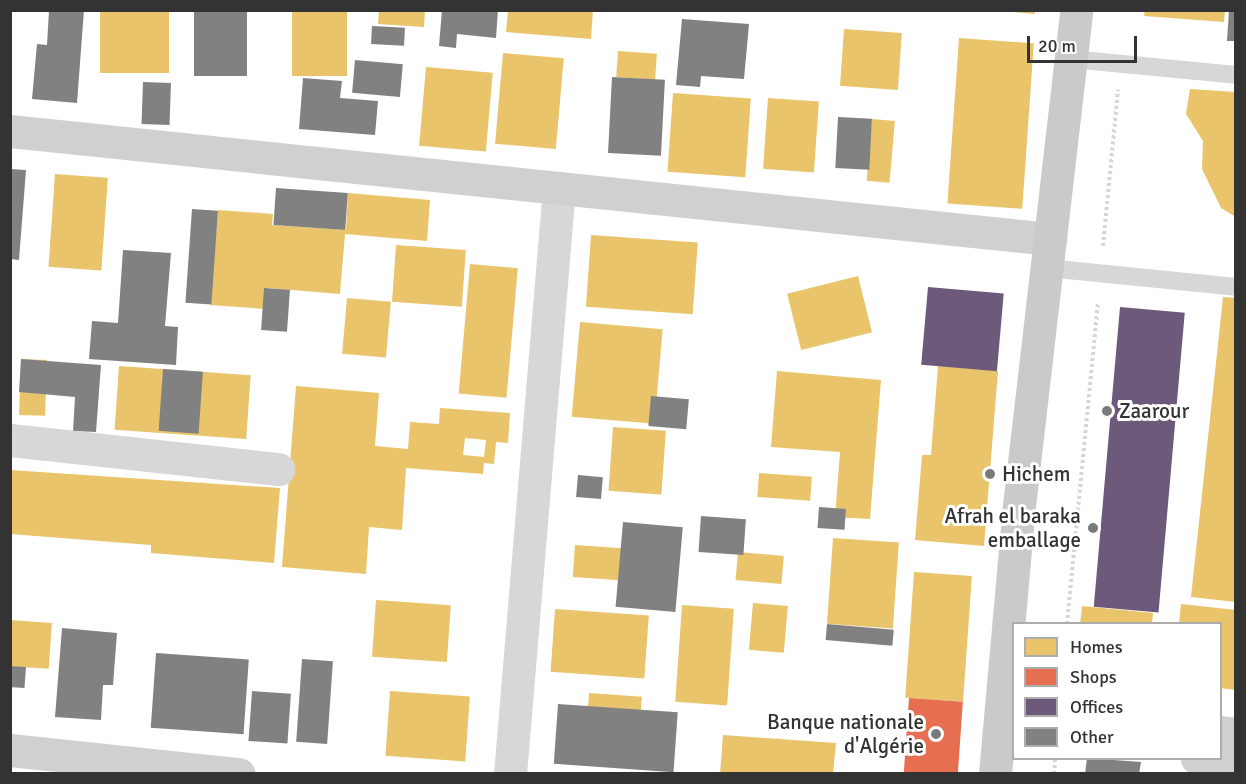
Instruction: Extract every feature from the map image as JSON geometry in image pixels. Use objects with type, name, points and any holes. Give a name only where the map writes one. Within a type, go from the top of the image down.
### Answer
[{"type":"main road","points":[[1017,622],[1048,254],[1076,10]]},
{"type":"main road","points":[[10,131],[560,188],[1048,254]]},
{"type":"main road","points":[[995,774],[1008,722],[1012,675]]},
{"type":"main road","points":[[10,750],[239,774]]},
{"type":"main road","points":[[1207,760],[1236,763]]},
{"type":"street","points":[[510,774],[560,188]]},
{"type":"street","points":[[10,440],[278,469]]},
{"type":"lane","points":[[1071,59],[1236,75]]},
{"type":"lane","points":[[1048,254],[1101,274],[1236,287]]},
{"type":"path","points":[[1067,622],[1121,64]]},
{"type":"building: Homes","points":[[100,10],[169,10],[169,73],[100,73]]},
{"type":"building: Homes","points":[[292,10],[347,10],[347,76],[292,76]]},
{"type":"building: Homes","points":[[379,10],[425,10],[424,27],[378,24]]},
{"type":"building: Homes","points":[[508,10],[593,10],[591,39],[506,32]]},
{"type":"building: Homes","points":[[1013,10],[1035,10],[1035,14],[1013,12]]},
{"type":"building: Homes","points":[[1145,10],[1225,10],[1224,22],[1144,16]]},
{"type":"building: Homes","points":[[844,29],[902,33],[898,90],[840,86]]},
{"type":"building: Homes","points":[[959,38],[1034,43],[1022,209],[947,204]]},
{"type":"building: Homes","points":[[618,51],[657,54],[655,80],[616,77]]},
{"type":"building: Homes","points":[[503,53],[564,58],[556,149],[495,144]]},
{"type":"building: Homes","points":[[426,67],[493,73],[486,152],[419,146]]},
{"type":"building: Homes","points":[[1190,89],[1236,92],[1236,217],[1221,208],[1202,169],[1203,141],[1186,114]]},
{"type":"building: Homes","points":[[673,93],[751,98],[745,177],[667,172]]},
{"type":"building: Homes","points":[[768,98],[819,102],[814,172],[763,169]]},
{"type":"building: Homes","points":[[872,119],[895,121],[890,183],[867,181]]},
{"type":"building: Homes","points":[[55,174],[108,178],[101,270],[49,267]]},
{"type":"building: Homes","points":[[348,193],[430,200],[427,241],[345,234],[340,294],[268,288],[266,309],[210,305],[218,210],[273,214],[272,225],[346,230]]},
{"type":"building: Homes","points":[[591,235],[698,242],[693,314],[586,307]]},
{"type":"building: Homes","points":[[396,245],[466,250],[462,307],[392,302]]},
{"type":"building: Homes","points":[[470,264],[518,268],[506,398],[459,394]]},
{"type":"building: Homes","points":[[858,276],[872,332],[801,350],[787,294]]},
{"type":"building: Homes","points":[[1223,297],[1236,298],[1236,602],[1191,597]]},
{"type":"building: Homes","points":[[347,298],[391,302],[386,358],[342,354]]},
{"type":"building: Homes","points":[[580,322],[663,329],[654,424],[572,417]]},
{"type":"building: Homes","points":[[21,359],[47,360],[45,416],[19,415]]},
{"type":"building: Homes","points":[[119,366],[251,375],[246,439],[115,430]]},
{"type":"building: Homes","points":[[938,366],[998,371],[984,546],[915,540],[922,455],[931,455]]},
{"type":"building: Homes","points":[[777,371],[881,380],[870,519],[835,517],[840,452],[771,447]]},
{"type":"building: Homes","points":[[296,386],[379,393],[375,446],[408,449],[410,422],[439,424],[440,408],[510,413],[508,443],[496,442],[494,464],[484,463],[483,474],[406,468],[402,530],[369,527],[366,574],[282,567]],"holes":[[[465,438],[486,440],[484,457],[463,455]]]},
{"type":"building: Homes","points":[[613,427],[666,431],[661,495],[609,491]]},
{"type":"building: Homes","points":[[10,470],[280,488],[274,563],[151,553],[151,545],[10,534]]},
{"type":"building: Homes","points":[[759,473],[812,477],[810,501],[757,497]]},
{"type":"building: Homes","points":[[833,538],[899,543],[893,628],[827,624]]},
{"type":"building: Homes","points":[[575,545],[626,549],[624,580],[573,577]]},
{"type":"building: Homes","points":[[738,552],[784,556],[781,584],[736,580]]},
{"type":"building: Homes","points":[[914,572],[972,576],[963,702],[905,698]]},
{"type":"building: Homes","points":[[376,600],[451,605],[447,662],[372,657]]},
{"type":"building: Homes","points":[[753,603],[788,606],[784,653],[749,650]]},
{"type":"building: Homes","points":[[1181,604],[1236,610],[1236,690],[1222,688],[1222,622],[1179,622]]},
{"type":"building: Homes","points":[[682,605],[734,609],[727,705],[675,702]]},
{"type":"building: Homes","points":[[1082,606],[1153,613],[1152,622],[1080,622]]},
{"type":"building: Homes","points":[[555,609],[649,616],[644,678],[551,672]]},
{"type":"building: Homes","points":[[10,620],[52,623],[49,669],[10,666]]},
{"type":"building: Homes","points":[[390,691],[470,697],[465,761],[385,756]]},
{"type":"building: Homes","points":[[589,693],[642,697],[638,756],[585,752]]},
{"type":"building: Homes","points":[[723,735],[836,743],[833,774],[720,774]]},
{"type":"building: Shops","points":[[909,698],[963,702],[958,774],[904,774]]},
{"type":"building: Offices","points":[[928,287],[1004,294],[997,371],[921,365]]},
{"type":"building: Offices","points":[[1120,307],[1185,313],[1159,613],[1094,607]]},
{"type":"building: Other","points":[[49,10],[84,10],[77,103],[32,99],[37,44],[47,45]]},
{"type":"building: Other","points":[[194,10],[247,10],[247,76],[194,76]]},
{"type":"building: Other","points":[[442,10],[498,10],[496,38],[457,34],[456,48],[439,46]]},
{"type":"building: Other","points":[[1229,10],[1236,10],[1236,41],[1227,41]]},
{"type":"building: Other","points":[[682,19],[749,24],[744,79],[701,76],[700,87],[676,85]]},
{"type":"building: Other","points":[[372,26],[405,28],[404,46],[371,44]]},
{"type":"building: Other","points":[[355,60],[403,64],[400,97],[352,93]]},
{"type":"building: Other","points":[[612,77],[665,80],[661,156],[608,153]]},
{"type":"building: Other","points":[[303,78],[342,81],[340,98],[378,101],[375,135],[299,129]]},
{"type":"building: Other","points":[[143,82],[171,83],[170,125],[142,124]]},
{"type":"building: Other","points":[[838,117],[872,119],[869,170],[835,168]]},
{"type":"building: Other","points":[[10,169],[26,170],[19,260],[10,259]]},
{"type":"building: Other","points":[[276,188],[348,193],[345,230],[273,225]]},
{"type":"building: Other","points":[[192,209],[218,211],[211,305],[185,303]]},
{"type":"building: Other","points":[[123,250],[171,253],[165,326],[178,327],[176,365],[89,359],[92,321],[118,323]]},
{"type":"building: Other","points":[[264,288],[290,290],[287,332],[261,330]]},
{"type":"building: Other","points":[[21,359],[101,365],[96,432],[73,431],[75,397],[19,392]]},
{"type":"building: Other","points":[[163,369],[203,372],[199,434],[159,431]]},
{"type":"building: Other","points":[[651,396],[689,399],[686,429],[648,426]]},
{"type":"building: Other","points":[[578,475],[603,477],[601,499],[576,497]]},
{"type":"building: Other","points":[[819,507],[846,509],[844,530],[818,528]]},
{"type":"building: Other","points":[[701,516],[746,519],[743,555],[698,552]]},
{"type":"building: Other","points":[[623,522],[683,527],[675,612],[616,607]]},
{"type":"building: Other","points":[[827,624],[894,630],[892,646],[826,640]]},
{"type":"building: Other","points":[[62,628],[117,633],[113,685],[103,685],[101,720],[55,717]]},
{"type":"building: Other","points":[[156,653],[249,659],[244,734],[151,728]]},
{"type":"building: Other","points":[[302,659],[333,661],[327,744],[296,742]]},
{"type":"building: Other","points":[[10,666],[26,667],[24,688],[10,687]]},
{"type":"building: Other","points":[[252,691],[291,694],[287,744],[249,741]]},
{"type":"building: Other","points":[[558,704],[678,712],[674,772],[554,764]]},
{"type":"building: Other","points":[[1087,760],[1141,762],[1139,774],[1085,774]]},
{"type":"place","name":"Zaarour","points":[[1107,411]]},
{"type":"place","name":"Hichem","points":[[990,474]]},
{"type":"place","name":"Afrah el baraka emballage","points":[[1093,528]]},
{"type":"place","name":"Banque nationale d'Algérie","points":[[936,734]]}]
